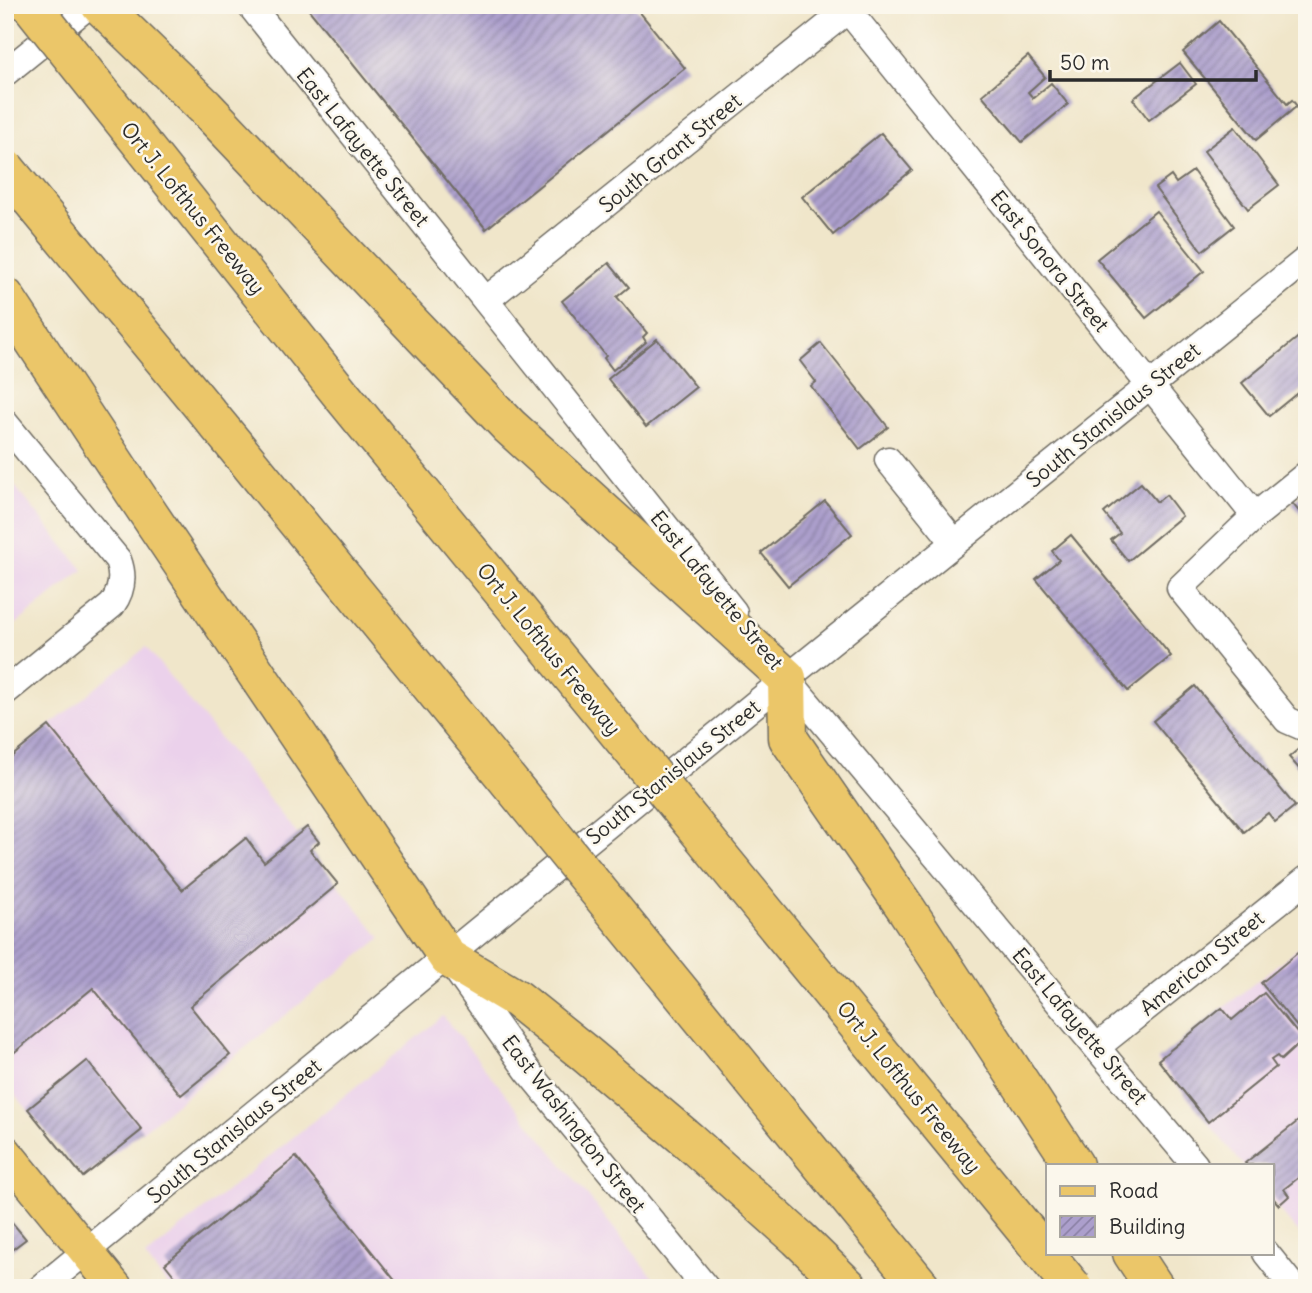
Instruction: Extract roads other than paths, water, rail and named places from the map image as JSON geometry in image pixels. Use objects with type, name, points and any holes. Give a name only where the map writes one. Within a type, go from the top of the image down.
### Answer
[{"type":"highway","name":"Ort J. Lofthus Freeway","points":[[31,5],[353,409],[1073,1288]]},
{"type":"highway","points":[[100,5],[205,107],[509,426],[787,678],[788,738],[907,910],[1072,1164]]},
{"type":"highway","points":[[5,168],[922,1288]]},
{"type":"highway","points":[[5,297],[448,958],[517,999],[688,1140],[798,1238],[849,1288]]},
{"type":"highway","points":[[1133,1254],[1155,1288]]},
{"type":"main road","points":[[5,1152],[116,1288]]},
{"type":"street","points":[[5,73],[89,5]]},
{"type":"street","name":"East Lafayette Street","points":[[250,5],[787,678],[1194,1164]]},
{"type":"street","name":"South Grant Street","points":[[486,300],[848,7]]},
{"type":"street","name":"East Sonora Street","points":[[848,7],[1255,516]]},
{"type":"street","name":"South Stanislaus Street","points":[[41,1288],[954,542],[1307,259]]},
{"type":"street","points":[[5,423],[118,560],[122,570],[120,593],[112,605],[5,692]]},
{"type":"street","points":[[888,460],[954,542]]},
{"type":"street","points":[[1307,474],[1255,516],[1180,588],[1287,720],[1304,727],[1307,724]]},
{"type":"street","name":"American Street","points":[[1098,1046],[1307,879]]},
{"type":"street","name":"East Washington Street","points":[[448,958],[528,1071],[706,1288]]},
{"type":"street","points":[[1267,1254],[1294,1288]]}]
